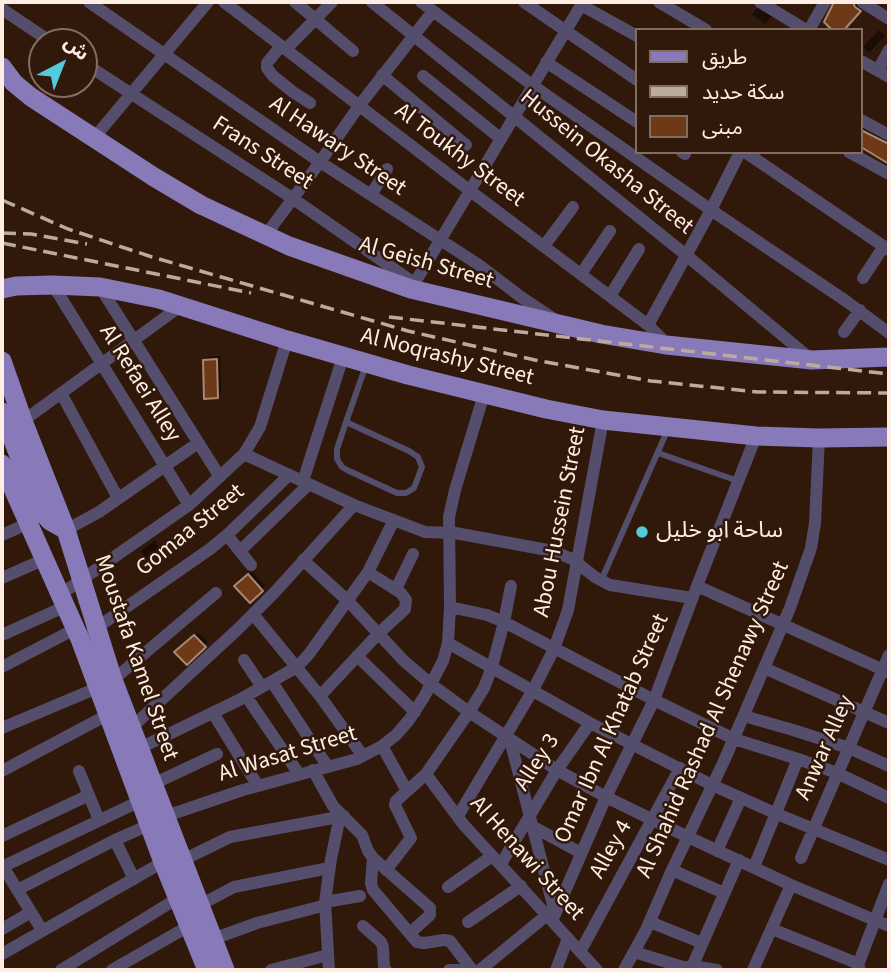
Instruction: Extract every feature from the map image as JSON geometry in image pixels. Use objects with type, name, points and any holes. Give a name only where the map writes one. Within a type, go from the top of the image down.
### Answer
[{"type":"main road","name":"Al Geish Street","points":[[2,67],[14,83],[31,97],[154,177],[201,205],[289,246],[413,286],[601,334],[666,345],[812,360],[889,357]]},
{"type":"main road","name":"Al Noqrashy Street","points":[[2,289],[53,285],[100,287],[159,299],[343,357],[484,394],[603,420],[756,436],[889,437]]},
{"type":"main road","name":"Moustafa Kamel Street","points":[[2,361],[66,530],[81,580],[84,632]]},
{"type":"main road","points":[[2,412],[37,502],[50,521],[66,530]]},
{"type":"main road","points":[[2,438],[32,512],[45,559]]},
{"type":"main road","name":"Moustafa Kamel Street","points":[[2,464],[64,600],[84,632],[105,684],[132,727],[153,784],[163,862],[188,911],[207,970]]},
{"type":"main road","name":"Moustafa Kamel Street","points":[[105,684],[107,715],[140,801],[158,821],[183,860],[188,911],[213,939],[225,970]]},
{"type":"street","name":"Al Hawary Street","points":[[89,2],[320,162],[479,265],[563,325]]},
{"type":"street","points":[[94,138],[208,2]]},
{"type":"street","name":"Al Toukhy Street","points":[[224,2],[648,325],[666,345]]},
{"type":"street","points":[[295,2],[353,51]]},
{"type":"street","points":[[310,103],[273,76],[267,63],[332,2]]},
{"type":"street","name":"Hussein Okasha Street","points":[[372,2],[812,360]]},
{"type":"street","points":[[421,2],[532,85],[889,332]]},
{"type":"street","points":[[524,2],[636,79]]},
{"type":"street","points":[[659,2],[703,28]]},
{"type":"street","points":[[760,2],[805,28]]},
{"type":"street","points":[[809,28],[825,2]]},
{"type":"street","points":[[863,2],[889,19]]},
{"type":"street","points":[[413,286],[582,3],[636,35]]},
{"type":"street","points":[[2,9],[30,28]]},
{"type":"street","points":[[265,236],[382,75],[433,11]]},
{"type":"street","points":[[863,62],[884,73],[889,50]]},
{"type":"street","points":[[546,62],[636,121]]},
{"type":"street","name":"Frans Street","points":[[98,72],[292,198],[413,286]]},
{"type":"street","points":[[382,75],[466,145]]},
{"type":"street","points":[[423,76],[500,138]]},
{"type":"street","points":[[863,121],[889,135]]},
{"type":"street","points":[[648,325],[741,154]]},
{"type":"street","points":[[745,154],[887,248],[863,278]]},
{"type":"street","points":[[853,154],[889,174]]},
{"type":"street","points":[[371,195],[387,169]]},
{"type":"street","points":[[544,246],[573,207]]},
{"type":"street","points":[[581,274],[610,232]]},
{"type":"street","points":[[610,296],[639,249]]},
{"type":"street","name":"Al Refaei Alley","points":[[53,285],[189,505]]},
{"type":"street","points":[[100,287],[220,478]]},
{"type":"street","points":[[23,421],[182,305]]},
{"type":"street","points":[[844,332],[860,310]]},
{"type":"street","points":[[2,635],[64,600],[81,580],[189,505],[244,454],[260,427],[287,340]]},
{"type":"street","points":[[240,551],[306,483],[343,357]]},
{"type":"street","points":[[61,393],[118,498]]},
{"type":"street","name":"Al Wasat Street","points":[[18,890],[158,821],[208,801],[363,756],[396,735],[415,712],[431,684],[443,661],[448,643],[449,517],[484,394]]},
{"type":"street","name":"Abou Hussein Street","points":[[458,816],[507,738],[554,649],[568,610],[603,420]]},
{"type":"street","name":"Omar Ibn Al Khatab Street","points":[[552,916],[654,700],[756,436]]},
{"type":"street","name":"Al Shahid Rashad Al Shenawy Street","points":[[624,970],[650,922],[783,625],[811,548],[815,523],[819,438]]},
{"type":"street","points":[[66,530],[99,512],[198,443]]},
{"type":"street","points":[[244,454],[354,505],[425,531],[553,551],[566,555],[601,581],[610,584],[694,592],[783,625],[886,671]]},
{"type":"street","name":"Gomaa Street","points":[[2,667],[84,632],[194,561],[227,535],[289,475]]},
{"type":"street","points":[[132,727],[253,614],[354,505]]},
{"type":"street","points":[[139,748],[213,713],[297,667],[368,572],[394,520]]},
{"type":"street","points":[[2,535],[29,523]]},
{"type":"street","points":[[227,535],[251,565]]},
{"type":"street","points":[[396,589],[413,554]]},
{"type":"street","points":[[2,578],[45,559]]},
{"type":"street","points":[[303,560],[431,684],[507,738],[606,797],[652,820],[791,885],[889,926]]},
{"type":"street","points":[[320,696],[405,608],[406,600],[401,593],[368,572]]},
{"type":"street","points":[[386,870],[411,838],[395,805],[398,797],[426,774],[484,688],[504,622],[511,586]]},
{"type":"street","points":[[2,728],[105,684],[216,593]]},
{"type":"street","points":[[450,607],[504,622],[734,739],[798,759],[889,798]]},
{"type":"street","points":[[253,614],[320,696],[363,756]]},
{"type":"street","points":[[448,643],[590,723],[712,785],[889,860]]},
{"type":"street","name":"Anwar Alley","points":[[801,858],[864,712],[886,671],[889,655]]},
{"type":"street","points":[[357,656],[415,712]]},
{"type":"street","points":[[244,660],[267,685],[328,767]]},
{"type":"street","points":[[764,668],[889,723]]},
{"type":"street","points":[[246,696],[299,774]]},
{"type":"street","points":[[213,713],[258,786]]},
{"type":"street","points":[[2,771],[107,715]]},
{"type":"street","points":[[744,716],[849,748],[889,766]]},
{"type":"street","name":"Alley 3","points":[[496,860],[530,821],[557,769],[590,723]]},
{"type":"street","points":[[480,970],[496,965],[552,916],[507,738]]},
{"type":"street","points":[[382,746],[407,791]]},
{"type":"street","points":[[153,784],[218,754]]},
{"type":"street","points":[[754,867],[798,759]]},
{"type":"street","name":"Alley 4","points":[[580,952],[680,768]]},
{"type":"street","points":[[313,770],[326,795],[342,816],[362,835],[373,858],[431,911],[410,933]]},
{"type":"street","points":[[79,771],[99,820]]},
{"type":"street","name":"Al Henawi Street","points":[[426,774],[496,860],[552,916],[568,939],[597,970]]},
{"type":"street","points":[[2,836],[89,795]]},
{"type":"street","points":[[717,851],[741,798]]},
{"type":"street","points":[[42,930],[2,866],[140,801]]},
{"type":"street","points":[[183,860],[230,837],[342,816]]},
{"type":"street","points":[[329,970],[325,903],[329,867],[342,816]]},
{"type":"street","points":[[530,821],[582,853]]},
{"type":"street","points":[[115,840],[134,879]]},
{"type":"street","points":[[373,858],[373,890],[417,942],[450,941],[472,970]]},
{"type":"street","points":[[448,887],[496,860]]},
{"type":"street","points":[[692,967],[739,860]]},
{"type":"street","points":[[2,954],[163,862]]},
{"type":"street","points":[[61,970],[234,887],[329,867]]},
{"type":"street","points":[[672,870],[724,894]]},
{"type":"street","points":[[772,929],[843,957],[859,968],[889,884]]},
{"type":"street","points":[[753,970],[791,885]]},
{"type":"street","points":[[468,922],[521,886]]},
{"type":"street","points":[[213,939],[325,903],[360,896]]},
{"type":"street","points":[[113,970],[188,911]]},
{"type":"street","points":[[2,929],[31,912]]},
{"type":"street","points":[[650,922],[702,943]]},
{"type":"street","points":[[363,926],[381,942],[386,970]]},
{"type":"street","points":[[556,970],[568,939]]},
{"type":"street","points":[[634,952],[675,967],[707,967],[717,970]]},
{"type":"street","points":[[278,969],[328,955]]},
{"type":"street","points":[[449,970],[462,970]]},
{"type":"lane","points":[[346,422],[418,457],[422,467],[414,488],[407,493],[397,493],[342,467],[337,459],[336,454],[346,422],[367,363]]},
{"type":"lane","points":[[601,581],[668,428]]},
{"type":"lane","points":[[657,453],[738,481]]},
{"type":"building","points":[[834,2],[853,2],[861,11],[846,28],[830,28],[824,22]]},
{"type":"building","points":[[863,131],[889,144],[889,164],[863,148]]},
{"type":"building","points":[[217,359],[218,398],[204,399],[203,360]]},
{"type":"building","points":[[248,574],[263,591],[250,603],[234,586]]},
{"type":"building","points":[[194,635],[206,647],[187,665],[174,652]]},
{"type":"railway","points":[[2,200],[68,229],[152,257],[408,331],[535,360],[651,381],[758,392],[889,393]]},
{"type":"railway","points":[[2,233],[31,234],[87,244]]},
{"type":"railway","points":[[2,243],[251,293]]},
{"type":"railway","points":[[389,317],[889,374]]},
{"type":"place","name":"ساحة ابو خليل","points":[[642,532]]}]
